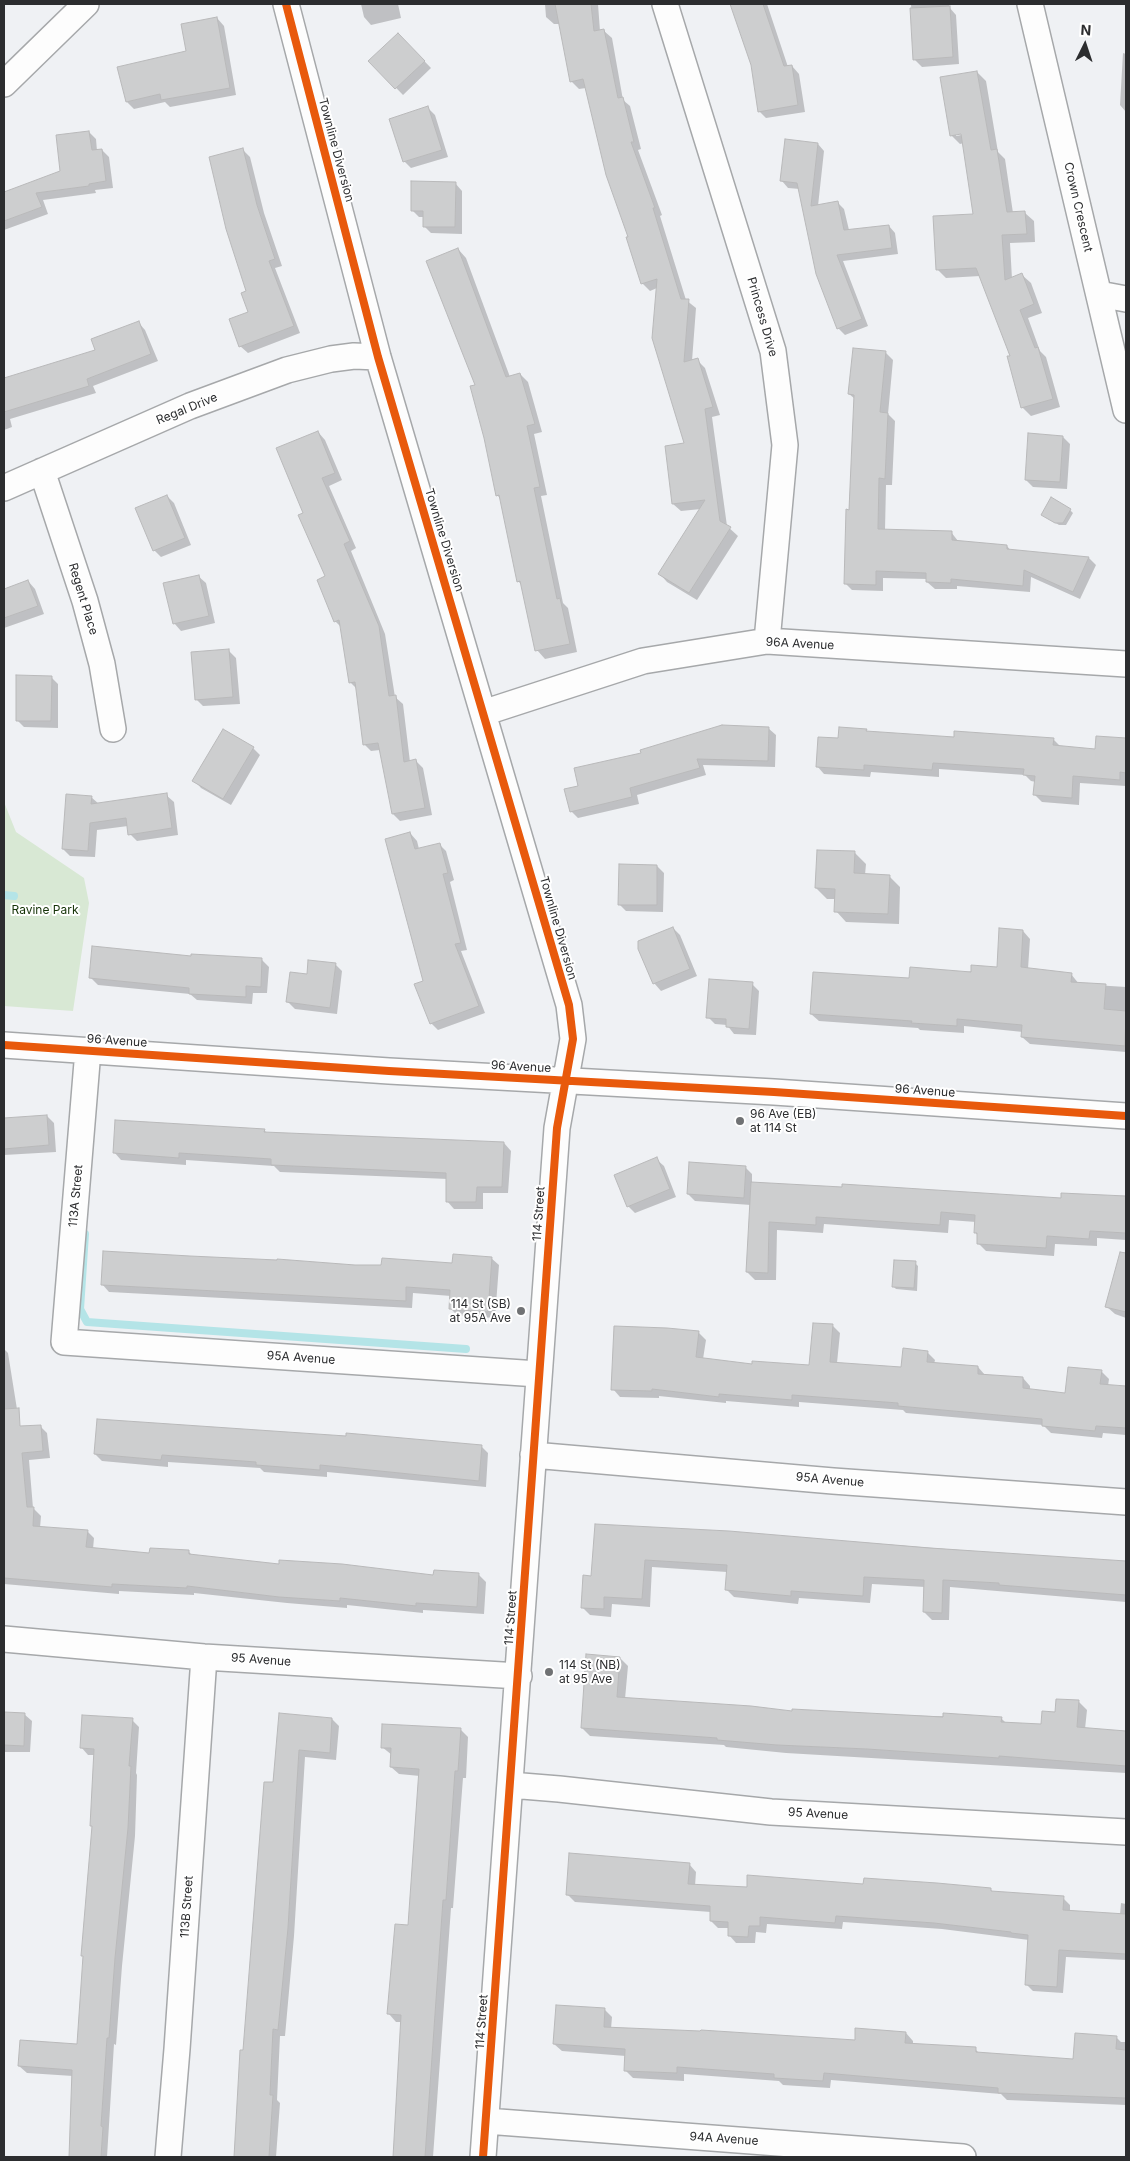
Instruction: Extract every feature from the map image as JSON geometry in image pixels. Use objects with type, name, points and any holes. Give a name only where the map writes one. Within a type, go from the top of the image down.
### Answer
[{"type":"street","points":[[4,84],[86,4]]},
{"type":"street","name":"Townline Diversion","points":[[286,4],[378,357],[569,1005],[573,1039],[566,1081]]},
{"type":"street","name":"Princess Drive","points":[[666,4],[773,351],[784,444],[767,641]]},
{"type":"street","name":"Crown Crescent","points":[[1030,4],[1126,410]]},
{"type":"street","points":[[1098,294],[1126,299]]},
{"type":"street","name":"Regal Drive","points":[[4,488],[190,406],[288,370],[331,359],[354,356],[378,357]]},
{"type":"street","name":"Regent Place","points":[[42,471],[85,600],[102,664],[113,729]]},
{"type":"street","name":"96A Avenue","points":[[484,713],[643,661],[767,641],[1126,664]]},
{"type":"street","name":"96 Avenue","points":[[4,1045],[566,1081],[774,1092],[1126,1116]]},
{"type":"street","name":"113A Street","points":[[64,1342],[88,1050]]},
{"type":"street","name":"114 Street","points":[[483,2157],[519,1676],[538,1374],[557,1128],[566,1081]]},
{"type":"street","name":"95A Avenue","points":[[64,1342],[538,1374]]},
{"type":"street","name":"95A Avenue","points":[[533,1455],[833,1481],[1126,1502]]},
{"type":"street","name":"95 Avenue","points":[[4,1639],[204,1657],[519,1676]]},
{"type":"street","name":"113B Street","points":[[168,2157],[204,1657]]},
{"type":"street","name":"95 Avenue","points":[[510,1785],[559,1788],[770,1812],[1126,1832]]},
{"type":"street","name":"94A Avenue","points":[[486,2121],[963,2157]]},
{"type":"green space","name":"Ravine Park","points":[[4,802],[16,832],[84,878],[89,903],[73,1011],[4,1006]]},
{"type":"building","points":[[555,4],[591,4],[594,31],[604,29],[618,98],[623,97],[634,142],[631,142],[655,208],[653,208],[681,299],[689,299],[684,362],[698,358],[713,407],[705,409],[720,521],[731,527],[689,593],[658,574],[705,500],[672,504],[665,446],[684,443],[652,338],[657,279],[641,284],[626,237],[628,237],[606,175],[583,79],[570,82]]},
{"type":"building","points":[[730,4],[763,4],[784,66],[792,65],[798,105],[758,112],[751,65]]},
{"type":"building","points":[[950,6],[953,57],[913,60],[910,8]]},
{"type":"building","points":[[217,17],[230,88],[161,100],[160,94],[126,102],[117,67],[186,51],[181,24]]},
{"type":"building","points":[[398,33],[425,61],[395,89],[368,61]]},
{"type":"building","points":[[977,71],[991,150],[997,149],[1007,212],[1025,211],[1027,234],[1002,235],[1005,280],[1022,273],[1034,304],[1020,310],[1035,348],[1038,347],[1053,399],[1021,408],[1007,356],[1010,356],[976,268],[936,270],[933,216],[973,214],[961,134],[950,136],[940,77]]},
{"type":"building","points":[[428,106],[442,150],[403,162],[389,119]]},
{"type":"building","points":[[89,131],[92,150],[102,149],[106,181],[89,184],[89,186],[36,193],[42,207],[4,221],[4,192],[60,171],[56,135]]},
{"type":"building","points":[[785,139],[818,143],[811,206],[838,201],[844,230],[889,225],[892,248],[837,255],[862,319],[837,329],[816,274],[797,183],[780,181]]},
{"type":"building","points":[[243,148],[257,205],[275,259],[269,261],[294,326],[239,347],[229,319],[248,312],[241,293],[246,291],[226,229],[209,157]]},
{"type":"building","points":[[411,181],[456,182],[455,227],[423,227],[423,211],[411,211]]},
{"type":"building","points":[[458,248],[506,377],[520,373],[535,424],[527,426],[540,487],[534,488],[557,599],[560,598],[570,644],[535,651],[520,581],[517,582],[499,495],[496,496],[484,438],[470,386],[475,385],[426,261]]},
{"type":"building","points":[[139,321],[151,354],[87,379],[89,386],[4,412],[4,378],[95,350],[91,339]]},
{"type":"building","points":[[853,348],[886,351],[880,412],[888,413],[885,479],[879,478],[878,529],[952,531],[952,540],[1007,545],[1007,549],[1089,557],[1073,592],[1024,570],[1023,586],[951,579],[951,583],[926,582],[926,573],[876,571],[876,585],[844,584],[846,509],[849,510],[854,395],[848,394]]},
{"type":"building","points":[[318,431],[335,473],[322,478],[350,541],[344,544],[379,626],[389,696],[396,695],[404,762],[416,759],[425,808],[392,814],[378,743],[363,745],[355,682],[349,683],[339,620],[334,622],[317,580],[325,576],[298,515],[303,513],[276,448]]},
{"type":"building","points":[[1028,433],[1063,436],[1060,482],[1025,480]]},
{"type":"building","points":[[167,495],[185,538],[153,551],[135,508]]},
{"type":"building","points":[[1051,497],[1071,509],[1063,523],[1055,523],[1041,515]]},
{"type":"building","points":[[199,575],[209,616],[173,624],[163,583]]},
{"type":"building","points":[[28,580],[38,606],[4,618],[4,589]]},
{"type":"building","points":[[229,649],[233,697],[195,700],[191,652]]},
{"type":"building","points":[[16,675],[52,676],[51,721],[16,721]]},
{"type":"building","points":[[722,725],[769,727],[768,761],[697,759],[700,768],[630,788],[632,797],[570,812],[564,789],[578,786],[574,768],[641,753],[640,750]]},
{"type":"building","points":[[839,727],[867,729],[866,731],[954,737],[954,731],[1054,738],[1053,745],[1095,749],[1096,736],[1126,738],[1126,773],[1120,772],[1120,780],[1073,776],[1072,798],[1033,795],[1035,776],[1023,775],[1024,769],[933,763],[932,770],[864,765],[864,770],[816,767],[818,737],[838,738]]},
{"type":"building","points":[[223,729],[254,747],[223,799],[192,781]]},
{"type":"building","points":[[167,793],[172,828],[128,835],[126,818],[90,823],[88,851],[62,849],[66,794],[92,796],[91,804]]},
{"type":"building","points":[[410,832],[415,849],[440,843],[448,873],[443,874],[461,943],[455,944],[479,1006],[430,1024],[414,984],[423,981],[385,839]]},
{"type":"building","points":[[817,850],[855,851],[854,873],[890,875],[888,914],[834,912],[835,889],[815,888]]},
{"type":"building","points":[[619,864],[657,865],[657,905],[618,905]]},
{"type":"building","points":[[673,927],[690,969],[653,984],[638,949],[638,941]]},
{"type":"building","points":[[999,928],[1023,930],[1021,967],[1072,973],[1071,982],[1106,984],[1104,1009],[1126,1011],[1125,1046],[1021,1037],[1022,1025],[957,1019],[957,1026],[810,1014],[813,972],[909,978],[910,967],[971,972],[971,965],[997,967]]},
{"type":"building","points":[[92,946],[191,956],[191,954],[262,958],[261,987],[246,986],[246,997],[189,994],[189,988],[89,978]]},
{"type":"building","points":[[308,960],[336,963],[330,1008],[286,1002],[290,972],[307,974]]},
{"type":"building","points":[[709,979],[753,982],[749,1029],[726,1027],[726,1019],[706,1018]]},
{"type":"building","points":[[47,1115],[49,1145],[4,1149],[4,1118]]},
{"type":"building","points":[[115,1120],[265,1129],[264,1132],[504,1142],[502,1187],[477,1187],[476,1202],[446,1202],[446,1173],[271,1165],[271,1159],[179,1153],[179,1158],[113,1153]]},
{"type":"building","points":[[657,1157],[670,1189],[627,1207],[614,1175]]},
{"type":"building","points":[[689,1162],[746,1166],[744,1198],[687,1194]]},
{"type":"building","points":[[751,1182],[842,1187],[842,1184],[1061,1198],[1061,1193],[1126,1196],[1126,1233],[1090,1231],[1089,1239],[1047,1236],[1046,1248],[977,1244],[977,1233],[974,1233],[975,1215],[941,1212],[940,1225],[816,1217],[816,1225],[769,1222],[768,1273],[746,1272]]},
{"type":"building","points":[[103,1251],[277,1259],[355,1265],[381,1265],[382,1258],[452,1263],[453,1254],[492,1257],[488,1312],[449,1309],[450,1290],[406,1287],[406,1301],[101,1285]]},
{"type":"building","points":[[1120,1252],[1126,1253],[1126,1312],[1105,1307]]},
{"type":"building","points":[[894,1260],[916,1261],[914,1288],[892,1287]]},
{"type":"building","points":[[813,1323],[833,1324],[830,1362],[901,1367],[903,1348],[928,1351],[927,1362],[978,1366],[978,1374],[1023,1377],[1023,1388],[1065,1393],[1068,1367],[1102,1370],[1100,1384],[1126,1386],[1126,1428],[1096,1426],[1095,1431],[1042,1426],[1042,1419],[898,1406],[898,1403],[792,1395],[792,1400],[719,1394],[719,1397],[652,1389],[652,1391],[611,1390],[614,1326],[699,1331],[696,1357],[752,1364],[752,1361],[809,1365]]},
{"type":"building","points":[[19,1408],[20,1426],[41,1425],[43,1451],[22,1453],[27,1507],[34,1507],[33,1526],[88,1530],[86,1547],[149,1553],[150,1548],[189,1550],[189,1554],[279,1564],[279,1560],[342,1564],[433,1575],[434,1570],[479,1573],[477,1607],[416,1603],[416,1606],[340,1598],[340,1601],[279,1597],[187,1586],[187,1588],[112,1584],[112,1587],[4,1578],[4,1409]]},
{"type":"building","points":[[97,1419],[346,1436],[346,1433],[482,1445],[479,1481],[320,1465],[320,1470],[256,1465],[256,1462],[162,1455],[161,1460],[94,1454]]},
{"type":"building","points":[[595,1524],[729,1531],[930,1548],[1126,1561],[1126,1595],[999,1585],[999,1583],[943,1580],[942,1613],[923,1612],[924,1580],[864,1577],[863,1596],[791,1591],[791,1596],[725,1590],[727,1565],[645,1560],[642,1599],[604,1597],[604,1609],[581,1608],[583,1575],[591,1576]]},
{"type":"building","points":[[586,1654],[620,1657],[617,1697],[751,1706],[792,1711],[792,1709],[943,1717],[943,1713],[1002,1717],[1001,1722],[1041,1724],[1042,1711],[1055,1712],[1056,1699],[1079,1700],[1077,1727],[1126,1731],[1126,1766],[999,1756],[999,1758],[777,1745],[717,1740],[717,1738],[581,1728]]},
{"type":"building","points":[[4,1712],[25,1713],[24,1746],[4,1745]]},
{"type":"building","points":[[279,1713],[332,1718],[330,1753],[299,1750],[288,1928],[278,2030],[273,2029],[270,2095],[273,2095],[269,2157],[234,2157],[240,2050],[243,2050],[264,1782],[273,1782]]},
{"type":"building","points":[[82,1715],[133,1718],[129,1766],[131,1766],[128,1828],[109,2038],[107,2038],[101,2126],[103,2127],[101,2157],[69,2157],[72,2070],[18,2066],[20,2040],[77,2044],[83,1956],[81,1956],[92,1826],[90,1826],[94,1749],[80,1748]]},
{"type":"building","points":[[382,1724],[461,1728],[458,1771],[455,1771],[446,1900],[443,1900],[425,2157],[393,2157],[401,2015],[387,2014],[395,1924],[408,1925],[419,1769],[390,1767],[391,1748],[381,1748]]},
{"type":"building","points":[[569,1853],[690,1863],[688,1884],[747,1887],[747,1875],[863,1884],[864,1878],[991,1888],[991,1891],[1064,1896],[1063,1910],[1126,1914],[1126,1954],[1059,1950],[1057,1987],[1025,1985],[1028,1935],[1011,1932],[934,1923],[836,1916],[835,1923],[760,1917],[760,1926],[749,1926],[748,1937],[728,1936],[728,1922],[710,1921],[710,1906],[566,1895]]},
{"type":"building","points":[[556,2005],[605,2008],[604,2027],[701,2030],[855,2040],[855,2028],[906,2032],[905,2043],[976,2047],[976,2052],[1073,2059],[1075,2033],[1117,2036],[1116,2049],[1126,2050],[1126,2098],[998,2093],[998,2088],[824,2073],[823,2081],[774,2078],[774,2074],[677,2067],[677,2073],[624,2071],[625,2049],[553,2044]]},
{"type":"waterway","points":[[4,895],[14,896]]},
{"type":"waterway","points":[[85,1234],[80,1309],[87,1322],[466,1349]]},
{"type":"cycle path","points":[[286,4],[378,357],[569,1005],[573,1039],[557,1128],[483,2157]]},
{"type":"cycle path","points":[[4,1045],[389,1071],[774,1092],[1126,1116]]},
{"type":"place","name":"96 Ave (EB) at 114 St","points":[[740,1121]]},
{"type":"place","name":"114 St (SB) at 95A Ave","points":[[521,1311]]},
{"type":"place","name":"114 St (NB) at 95 Ave","points":[[549,1672]]}]
